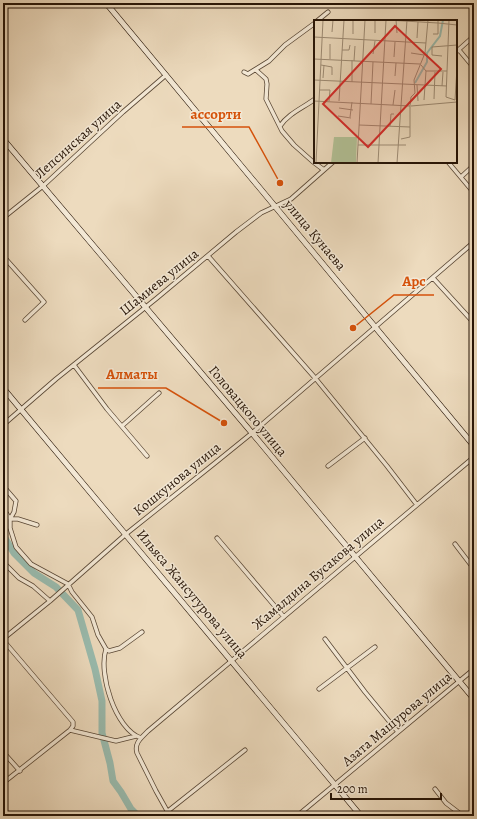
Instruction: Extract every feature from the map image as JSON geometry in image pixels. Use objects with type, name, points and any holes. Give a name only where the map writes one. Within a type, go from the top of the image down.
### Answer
[{"type":"street","points":[[3,9],[10,3]]},
{"type":"street","name":"улица Кунаева","points":[[106,3],[474,446]]},
{"type":"street","points":[[318,20],[328,12]]},
{"type":"street","points":[[244,72],[248,74],[256,70],[285,45],[314,24]]},
{"type":"street","points":[[474,36],[457,51],[474,68]]},
{"type":"street","points":[[256,70],[266,79],[266,99],[282,131],[294,145],[314,162]]},
{"type":"street","name":"Лепсинская улица","points":[[3,218],[43,186],[123,112],[166,75]]},
{"type":"street","points":[[280,126],[293,112],[313,100]]},
{"type":"street","name":"Головацкого улица","points":[[3,139],[252,433],[474,699]]},
{"type":"street","points":[[315,163],[324,170]]},
{"type":"street","name":"Шамиева улица","points":[[3,425],[255,217],[291,199],[332,163]]},
{"type":"street","points":[[449,163],[474,193]]},
{"type":"street","points":[[460,177],[474,165]]},
{"type":"street","name":"Кошкунова улица","points":[[3,640],[126,534],[252,433],[316,379],[474,242]]},
{"type":"street","points":[[3,256],[44,302],[25,320]]},
{"type":"street","points":[[208,256],[316,379],[365,438],[417,505]]},
{"type":"street","points":[[433,278],[474,323]]},
{"type":"street","points":[[74,365],[147,456]]},
{"type":"street","name":"Ильяса Жансугурова улица","points":[[3,388],[361,816]]},
{"type":"street","points":[[122,426],[159,393]]},
{"type":"street","points":[[328,466],[365,438]]},
{"type":"street","name":"Жамалдина Бусакова улица","points":[[141,738],[474,457]]},
{"type":"street","points":[[3,486],[16,501],[14,512],[10,519],[12,538],[16,548],[31,564],[66,585],[92,617],[98,635],[106,649],[109,651],[120,648],[142,632]]},
{"type":"street","points":[[3,508],[10,519]]},
{"type":"street","points":[[10,519],[18,519],[37,525]]},
{"type":"street","points":[[217,538],[284,616]]},
{"type":"street","points":[[455,544],[474,569]]},
{"type":"street","points":[[3,562],[19,578],[37,589],[50,601]]},
{"type":"street","points":[[325,639],[398,732]]},
{"type":"street","points":[[3,640],[71,719],[73,726],[20,771],[3,783]]},
{"type":"street","points":[[319,689],[375,647]]},
{"type":"street","points":[[106,649],[103,656],[104,678],[116,712],[127,729],[141,738],[136,745],[136,750],[170,816]]},
{"type":"street","name":"Азата Машурова улица","points":[[297,816],[474,669]]},
{"type":"street","points":[[70,730],[116,741],[136,736]]},
{"type":"street","points":[[168,812],[245,750]]},
{"type":"street","points":[[3,752],[20,771]]},
{"type":"street","points":[[435,789],[446,803],[463,816]]},
{"type":"waterway","points":[[3,535],[14,553],[34,573],[56,587],[78,610],[95,669],[102,701],[102,733],[113,781],[131,809],[138,816]]},
{"type":"place","name":"ассорти","points":[[280,183]]},
{"type":"place","name":"Арс","points":[[353,328]]},
{"type":"place","name":"Алматы","points":[[224,423]]}]
